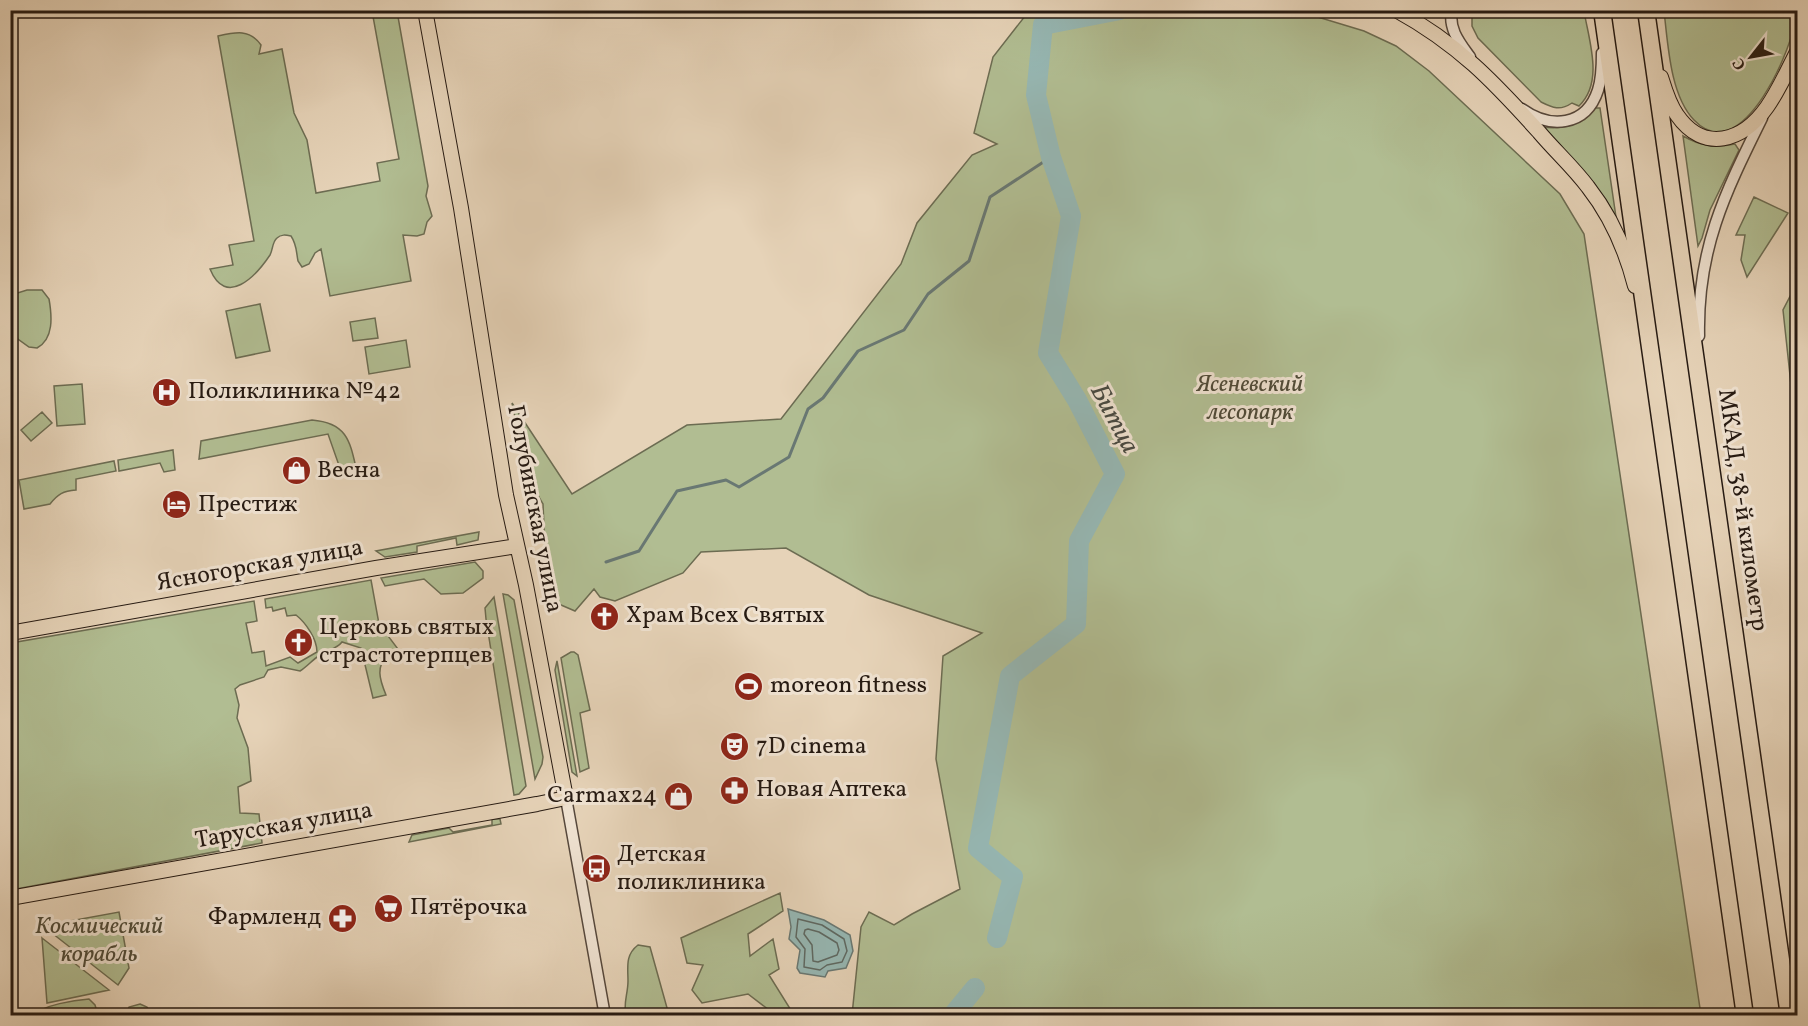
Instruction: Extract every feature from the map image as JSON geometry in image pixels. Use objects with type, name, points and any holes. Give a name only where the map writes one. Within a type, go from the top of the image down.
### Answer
[{"type":"highway","points":[[1601,10],[1745,1016]]},
{"type":"highway","name":"МКАД, 38-й километр","points":[[1647,13],[1789,1016]]},
{"type":"main road","name":"Голубинская улица","points":[[425,10],[461,208],[506,495],[566,798]]},
{"type":"main road","points":[[1396,10],[1433,32],[1476,64],[1588,187],[1608,218],[1632,273],[1649,338]]},
{"type":"main road","points":[[1647,13],[1659,73],[1677,115],[1690,130],[1715,140],[1740,134],[1767,107],[1797,50]]},
{"type":"main road","name":"Ясногорская улица","points":[[10,633],[385,566],[517,546]]},
{"type":"main road","name":"Тарусская улица","points":[[10,898],[566,798]]},
{"type":"street","points":[[1452,10],[1452,28],[1459,42],[1476,64]]},
{"type":"street","points":[[1512,101],[1545,122],[1557,123],[1570,120],[1591,104],[1598,91],[1602,72],[1601,10]]},
{"type":"street","points":[[1700,390],[1699,311],[1701,280],[1709,243],[1719,208],[1767,107]]},
{"type":"street","name":"Голубинская улица","points":[[566,798],[605,1016]]},
{"type":"green space","points":[[372,11],[397,11],[428,186],[426,196],[432,216],[427,222],[424,234],[403,235],[411,281],[330,296],[321,249],[315,253],[309,264],[302,267],[298,261],[293,239],[291,236],[284,235],[275,240],[270,255],[249,279],[232,287],[224,286],[210,269],[233,265],[229,245],[254,241],[218,36],[242,33],[252,36],[261,45],[259,54],[282,49],[294,113],[307,140],[316,193],[380,181],[377,163],[399,159]]},
{"type":"green space","name":"Ясеневский лесопарк","points":[[1029,11],[1298,11],[1364,31],[1396,46],[1429,71],[1560,194],[1584,234],[1701,1015],[852,1015],[861,927],[869,912],[894,925],[960,889],[936,759],[943,656],[982,633],[869,595],[786,548],[701,552],[683,573],[615,601],[600,597],[594,589],[575,611],[547,599],[543,504],[528,478],[512,403],[572,494],[687,425],[781,419],[901,264],[917,223],[972,155],[997,144],[974,133],[993,57]]},
{"type":"green space","points":[[1472,11],[1584,11],[1593,73],[1587,96],[1579,106],[1572,103],[1556,108],[1541,102],[1478,38],[1472,26]]},
{"type":"green space","points":[[1664,11],[1797,11],[1787,50],[1763,97],[1747,117],[1730,129],[1712,131],[1694,120],[1686,109],[1675,83]]},
{"type":"green space","points":[[1595,108],[1600,108],[1616,217],[1591,181],[1541,127],[1557,128],[1576,123]]},
{"type":"green space","points":[[1683,136],[1708,145],[1735,144],[1739,150],[1710,210],[1698,246]]},
{"type":"green space","points":[[1754,197],[1788,213],[1747,277],[1741,260],[1745,235],[1736,235]]},
{"type":"green space","points":[[1798,283],[1797,441],[1783,310]]},
{"type":"green space","points":[[27,290],[42,290],[49,299],[51,320],[49,333],[43,344],[37,348],[29,347],[11,334],[11,295]]},
{"type":"green space","points":[[260,304],[270,351],[236,358],[226,311]]},
{"type":"green space","points":[[375,318],[378,338],[353,341],[350,322]]},
{"type":"green space","points":[[406,340],[410,367],[369,374],[365,347]]},
{"type":"green space","points":[[82,384],[85,424],[57,426],[54,386]]},
{"type":"green space","points":[[42,412],[52,423],[31,441],[21,430]]},
{"type":"green space","points":[[312,420],[333,425],[340,430],[349,443],[357,472],[342,474],[328,434],[199,459],[201,441]]},
{"type":"green space","points":[[173,450],[175,470],[164,472],[160,463],[119,471],[118,460]]},
{"type":"green space","points":[[114,461],[116,471],[76,479],[76,490],[61,494],[50,504],[24,509],[19,480]]},
{"type":"green space","points":[[479,532],[478,540],[457,545],[456,538],[417,546],[417,552],[385,557],[376,551]]},
{"type":"green space","points":[[475,562],[483,571],[483,578],[463,593],[441,594],[424,579],[385,586],[381,578]]},
{"type":"green space","points":[[371,580],[379,624],[401,653],[388,652],[380,668],[380,678],[386,695],[373,698],[361,648],[342,642],[300,671],[281,667],[268,670],[264,677],[235,689],[239,705],[237,718],[248,748],[251,781],[238,787],[240,813],[259,814],[262,843],[11,890],[11,643],[254,601],[257,621],[246,623],[252,653],[264,651],[266,666],[290,657],[298,663],[317,652],[313,637],[304,622],[296,615],[287,616],[285,608],[273,611],[272,607],[266,608],[265,599]]},
{"type":"green space","points":[[503,594],[514,600],[543,757],[535,779]]},
{"type":"green space","points":[[494,597],[526,786],[519,794],[514,795],[486,619],[485,608]]},
{"type":"green space","points":[[571,652],[578,655],[590,710],[580,713],[589,768],[580,772],[561,658]]},
{"type":"green space","points":[[557,661],[577,776],[572,772],[555,670]]},
{"type":"green space","points":[[492,819],[500,819],[501,824],[409,842],[412,835],[449,828],[453,832],[492,825]]},
{"type":"green space","points":[[780,893],[783,911],[748,934],[750,956],[773,939],[779,969],[769,975],[794,1015],[763,1015],[769,1010],[748,994],[702,1003],[692,990],[703,965],[687,963],[681,938]]},
{"type":"green space","name":"Космический корабль","points":[[119,912],[129,968],[118,985],[43,926]]},
{"type":"green space","points":[[42,938],[109,990],[47,1003]]},
{"type":"green space","points":[[638,945],[650,947],[669,1015],[626,1015],[628,962],[631,953]]},
{"type":"green space","points":[[89,999],[95,1005],[98,1015],[34,1015],[52,1006]]},
{"type":"green space","points":[[140,1004],[147,1007],[152,1015],[126,1015],[129,1007]]},
{"type":"water","points":[[788,909],[824,920],[850,935],[853,951],[846,968],[828,971],[825,977],[800,973],[797,968],[800,950],[789,939],[791,927]]},
{"type":"waterway","name":"Битца","points":[[997,938],[1013,877],[978,848],[1010,676],[1076,624],[1079,541],[1115,474],[1077,400],[1048,353],[1071,216],[1051,157],[1036,95],[1043,25],[1120,10]]},
{"type":"waterway","points":[[606,562],[639,551],[677,491],[726,480],[739,487],[789,457],[808,409],[823,398],[858,351],[904,330],[928,294],[969,261],[990,197],[1051,157]]},
{"type":"waterway","name":"Битца","points":[[952,1016],[975,988]]},
{"type":"place","name":"Поликлиника №42","points":[[167,392]]},
{"type":"place","name":"Весна","points":[[296,471]]},
{"type":"place","name":"Престиж","points":[[177,505]]},
{"type":"place","name":"Храм Всех Святых","points":[[605,616]]},
{"type":"place","name":"Церковь святых страстотерпцев","points":[[298,642]]},
{"type":"place","name":"moreon fitness","points":[[749,686]]},
{"type":"place","name":"7D cinema","points":[[735,747]]},
{"type":"place","name":"Новая Аптека","points":[[735,790]]},
{"type":"place","name":"Carmax24","points":[[678,796]]},
{"type":"place","name":"Детская поликлиника","points":[[596,869]]},
{"type":"place","name":"Пятёрочка","points":[[389,908]]},
{"type":"place","name":"Фармленд","points":[[342,918]]}]
